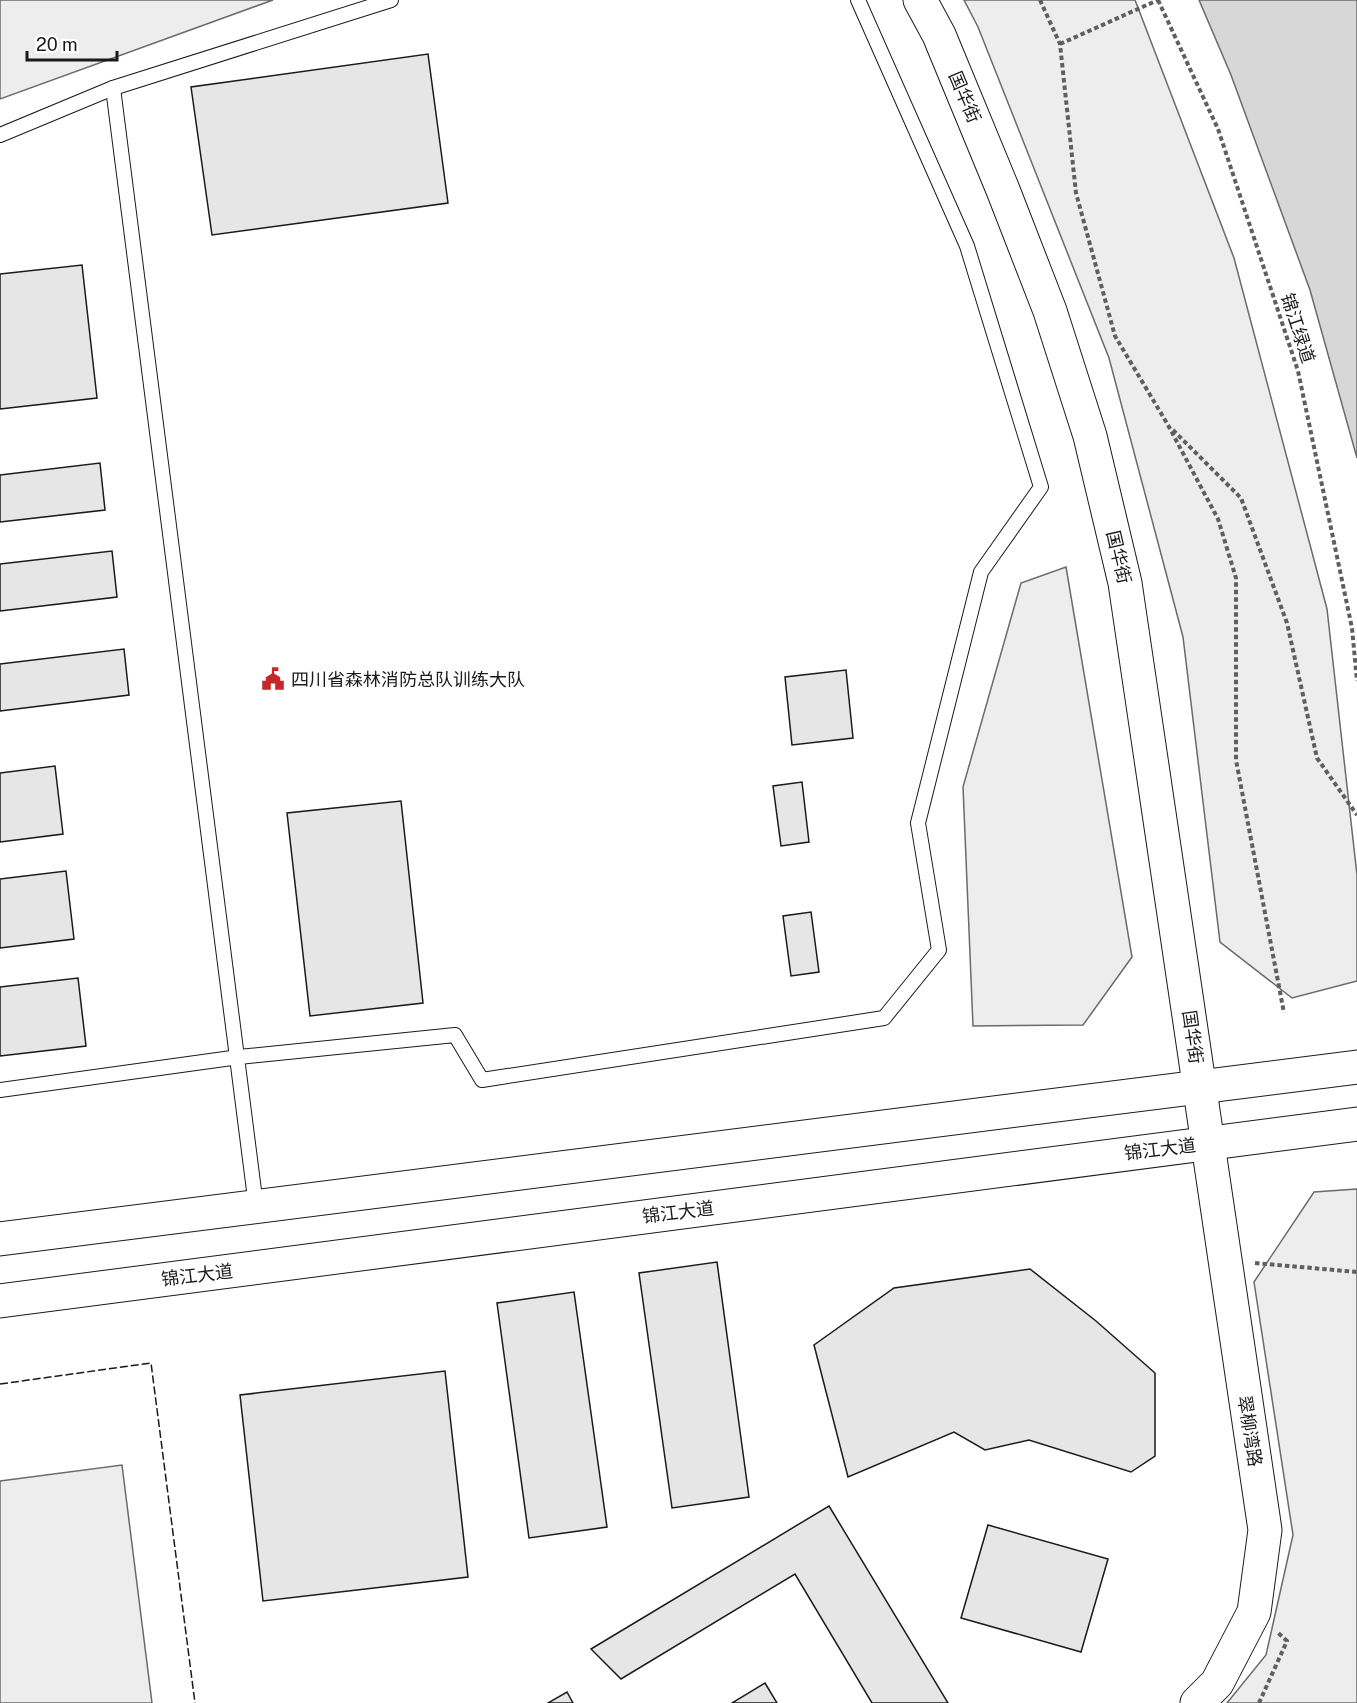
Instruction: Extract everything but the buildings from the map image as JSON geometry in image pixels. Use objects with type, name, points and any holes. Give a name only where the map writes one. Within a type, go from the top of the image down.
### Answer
[{"type":"main road","name":"国华街","points":[[920,0],[939,35],[1004,190],[1050,311],[1090,436],[1125,583],[1207,1143]]},
{"type":"main road","points":[[0,1239],[1357,1067]]},
{"type":"main road","name":"锦江大道","points":[[0,1301],[1357,1124]]},
{"type":"main road","name":"翠柳湾路","points":[[1197,1703],[1217,1683],[1254,1612],[1265,1530],[1207,1143]]},
{"type":"lane","points":[[0,135],[113,88],[391,0]]},
{"type":"lane","points":[[0,1090],[239,1057],[454,1035],[482,1080],[518,1075],[884,1018],[939,950],[918,823],[981,572],[1041,487],[968,246],[858,0]]},
{"type":"lane","points":[[113,88],[239,1057],[256,1206]]},
{"type":"path","points":[[1040,0],[1060,44],[1076,193],[1115,336],[1168,425],[1218,519],[1236,578],[1236,760],[1284,1013]]},
{"type":"path","points":[[1060,44],[1158,0]]},
{"type":"path","name":"锦江绿道","points":[[1158,0],[1218,129],[1298,371],[1352,628],[1357,681]]},
{"type":"path","points":[[1168,425],[1241,498],[1287,623],[1317,759],[1357,815]]},
{"type":"path","points":[[1225,1261],[1357,1272]]},
{"type":"path","points":[[1254,1612],[1287,1641],[1259,1703]]},
{"type":"shaded area","points":[[0,0],[273,0],[0,99]]},
{"type":"shaded area","points":[[964,0],[1135,0],[1234,258],[1327,609],[1357,875],[1357,981],[1292,998],[1220,942],[1183,637],[1109,358],[978,27]]},
{"type":"shaded area","points":[[1199,0],[1357,0],[1357,458],[1310,290],[1231,75]]},
{"type":"shaded area","points":[[1066,567],[1132,957],[1083,1025],[973,1026],[963,787],[1021,583]]},
{"type":"shaded area","points":[[1357,1189],[1357,1703],[1227,1703],[1266,1655],[1293,1535],[1254,1282],[1314,1192]]},
{"type":"shaded area","points":[[122,1465],[152,1703],[0,1703],[0,1481]]},
{"type":"fence","points":[[0,1384],[151,1363],[195,1703]]},
{"type":"place","name":"四川省森林消防总队训练大队","points":[[273,679]]}]
